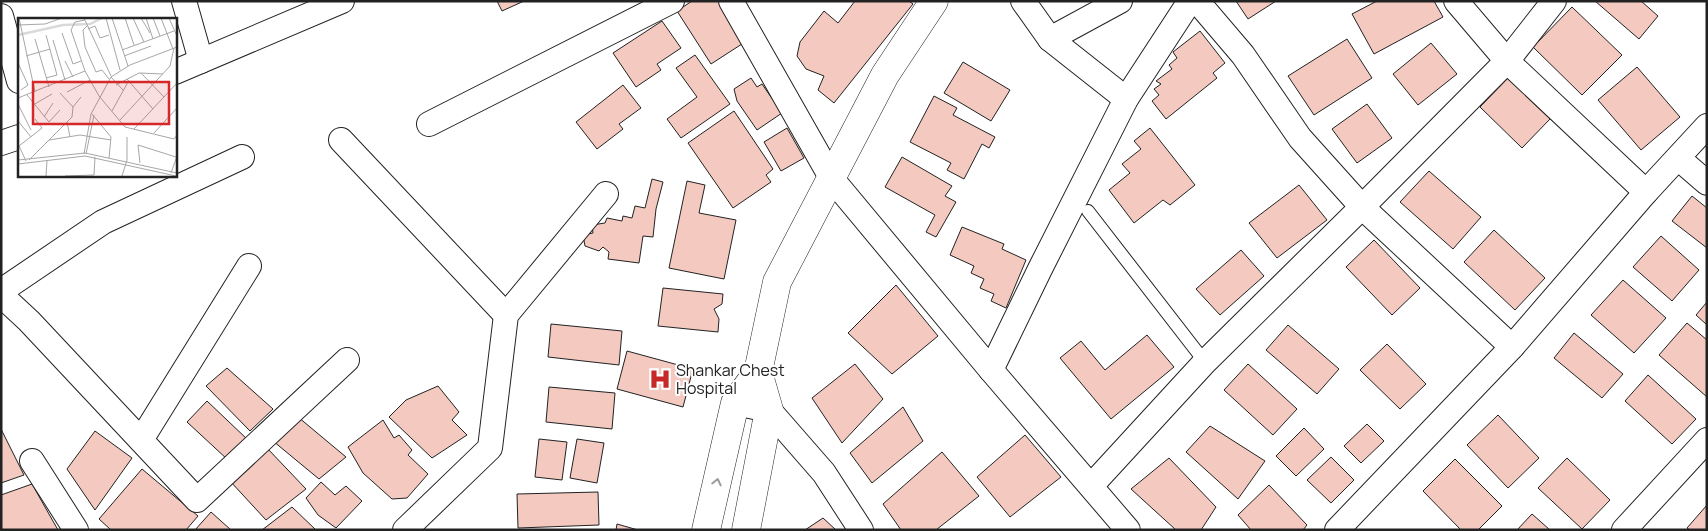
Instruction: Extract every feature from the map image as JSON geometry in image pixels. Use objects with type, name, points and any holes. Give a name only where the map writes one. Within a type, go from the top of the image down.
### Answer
[{"type":"street","points":[[184,1],[201,61]]},
{"type":"street","points":[[176,72],[342,1]]},
{"type":"street","points":[[429,124],[672,1]]},
{"type":"street","points":[[731,1],[832,179],[991,370],[1128,530]]},
{"type":"street","points":[[706,530],[735,403],[758,372],[777,282],[885,75],[934,1]]},
{"type":"street","points":[[1023,1],[1050,39],[1126,99]]},
{"type":"street","points":[[1050,39],[1120,1]]},
{"type":"street","points":[[991,370],[1126,99],[1190,1]]},
{"type":"street","points":[[1197,1],[1243,54],[1300,138],[1362,207],[1512,347]]},
{"type":"street","points":[[1456,1],[1507,61],[1646,192]]},
{"type":"street","points":[[1090,486],[1205,362],[1507,61],[1554,1]]},
{"type":"street","points":[[1,16],[18,77]]},
{"type":"street","points":[[1337,530],[1512,347],[1646,192],[1707,126]]},
{"type":"street","points":[[1,143],[18,137]]},
{"type":"street","points":[[342,140],[506,314]]},
{"type":"street","points":[[1,291],[103,222],[242,157]]},
{"type":"street","points":[[1678,158],[1707,183]]},
{"type":"street","points":[[405,530],[490,448],[506,314],[606,194]]},
{"type":"street","points":[[141,440],[249,266]]},
{"type":"street","points":[[1,295],[29,321],[197,500],[347,360]]},
{"type":"street","points":[[758,372],[769,410],[824,473],[861,530]]},
{"type":"street","points":[[735,403],[769,410]]},
{"type":"street","points":[[746,530],[769,410]]},
{"type":"street","points":[[1624,530],[1707,440]]},
{"type":"street","points":[[32,462],[76,530]]},
{"type":"street","points":[[430,506],[435,530]]},
{"type":"lane","points":[[1088,211],[1205,362]]},
{"type":"building","points":[[497,1],[524,1],[502,11]]},
{"type":"building","points":[[692,1],[719,1],[745,42],[711,64],[677,11]]},
{"type":"building","points":[[855,1],[909,1],[913,4],[834,103],[818,90],[824,76],[806,69],[797,56],[800,42],[824,11],[838,23]]},
{"type":"building","points":[[1236,1],[1276,1],[1248,19]]},
{"type":"building","points":[[1377,1],[1434,1],[1443,17],[1374,54],[1352,14]]},
{"type":"building","points":[[1595,1],[1641,1],[1658,16],[1639,39]]},
{"type":"building","points":[[1572,7],[1622,55],[1582,95],[1533,47]]},
{"type":"building","points":[[662,21],[681,48],[657,64],[661,70],[636,87],[613,53]]},
{"type":"building","points":[[1200,31],[1225,63],[1213,73],[1217,78],[1166,119],[1152,101],[1159,95],[1154,89],[1161,84],[1156,81],[1172,69],[1169,65],[1177,58],[1173,52]]},
{"type":"building","points":[[1347,39],[1372,78],[1314,115],[1288,76]]},
{"type":"building","points":[[1431,43],[1457,74],[1418,105],[1393,74]]},
{"type":"building","points":[[695,55],[730,104],[681,138],[667,119],[697,97],[676,68]]},
{"type":"building","points":[[963,62],[1010,90],[991,121],[944,93]]},
{"type":"building","points":[[1637,67],[1680,117],[1641,150],[1598,100]]},
{"type":"building","points":[[751,78],[757,87],[762,84],[782,113],[757,130],[737,101],[734,89]]},
{"type":"building","points":[[1508,78],[1550,119],[1522,148],[1480,107]]},
{"type":"building","points":[[623,85],[641,108],[619,124],[623,129],[597,149],[576,122]]},
{"type":"building","points":[[934,96],[957,108],[953,115],[995,137],[989,148],[982,144],[964,179],[947,170],[951,163],[910,142]]},
{"type":"building","points":[[1367,104],[1392,138],[1357,163],[1332,129]]},
{"type":"building","points":[[734,111],[773,169],[766,175],[771,182],[733,208],[688,143]]},
{"type":"building","points":[[787,128],[804,158],[781,171],[764,142]]},
{"type":"building","points":[[1150,128],[1195,185],[1170,205],[1163,200],[1134,223],[1109,190],[1130,173],[1122,164],[1141,149],[1134,141]]},
{"type":"building","points":[[902,157],[952,186],[945,196],[956,202],[936,237],[926,232],[935,215],[885,187]]},
{"type":"building","points":[[1429,171],[1481,217],[1453,249],[1400,202]]},
{"type":"building","points":[[652,179],[663,182],[656,209],[653,237],[643,236],[639,263],[608,259],[609,252],[603,247],[599,251],[585,246],[583,235],[593,233],[592,225],[605,223],[607,218],[622,221],[623,216],[632,218],[635,206],[645,208]]},
{"type":"building","points":[[687,181],[705,185],[699,213],[736,220],[724,279],[669,268]]},
{"type":"building","points":[[1299,185],[1327,220],[1277,258],[1249,223]]},
{"type":"building","points":[[1692,196],[1707,208],[1707,248],[1672,221]]},
{"type":"building","points":[[962,227],[1004,244],[1002,249],[1026,260],[1006,308],[991,301],[994,294],[980,288],[984,279],[971,273],[974,266],[950,255]]},
{"type":"building","points":[[1494,230],[1545,278],[1515,310],[1464,262]]},
{"type":"building","points":[[1661,236],[1699,270],[1672,301],[1633,267]]},
{"type":"building","points":[[1374,240],[1420,288],[1392,315],[1346,267]]},
{"type":"building","points":[[1241,250],[1264,276],[1220,315],[1196,289]]},
{"type":"building","points":[[1623,280],[1666,318],[1634,353],[1591,315]]},
{"type":"building","points":[[896,285],[938,336],[892,374],[848,333]]},
{"type":"building","points":[[663,288],[723,294],[722,304],[714,309],[719,319],[718,332],[658,326]]},
{"type":"building","points":[[1707,302],[1707,325],[1696,315]]},
{"type":"building","points":[[1687,323],[1707,340],[1707,397],[1659,355]]},
{"type":"building","points":[[551,324],[622,331],[619,365],[548,357]]},
{"type":"building","points":[[1288,325],[1339,369],[1317,394],[1266,350]]},
{"type":"building","points":[[1574,333],[1623,374],[1602,398],[1554,358]]},
{"type":"building","points":[[1147,335],[1174,367],[1111,419],[1060,358],[1081,341],[1105,370]]},
{"type":"building","points":[[1387,344],[1426,384],[1400,409],[1360,370]]},
{"type":"building","points":[[627,351],[693,369],[683,407],[617,389]]},
{"type":"building","points":[[855,364],[883,399],[842,443],[812,398]]},
{"type":"building","points":[[1248,364],[1297,409],[1273,435],[1224,390]]},
{"type":"building","points":[[227,368],[273,409],[250,431],[206,386]]},
{"type":"building","points":[[1648,375],[1696,419],[1672,444],[1625,401]]},
{"type":"building","points":[[438,386],[459,412],[452,420],[467,435],[432,458],[389,417],[406,400]]},
{"type":"building","points":[[549,387],[615,393],[612,429],[546,422]]},
{"type":"building","points":[[207,401],[248,440],[228,460],[187,422]]},
{"type":"building","points":[[903,407],[923,441],[872,483],[850,453]]},
{"type":"building","points":[[1498,415],[1539,458],[1508,488],[1467,445]]},
{"type":"building","points":[[298,417],[346,457],[319,479],[273,441]]},
{"type":"building","points":[[383,420],[394,438],[399,435],[412,450],[408,455],[428,474],[407,498],[392,499],[363,473],[348,447]]},
{"type":"building","points":[[1367,424],[1384,441],[1361,463],[1344,446]]},
{"type":"building","points":[[1210,426],[1265,461],[1238,499],[1186,452]]},
{"type":"building","points":[[1304,428],[1324,449],[1296,476],[1276,456]]},
{"type":"building","points":[[1,429],[24,475],[1,483]]},
{"type":"building","points":[[95,431],[132,458],[95,510],[67,469]]},
{"type":"building","points":[[1025,435],[1061,477],[1010,517],[977,477]]},
{"type":"building","points":[[539,439],[567,442],[562,480],[535,477]]},
{"type":"building","points":[[577,439],[604,443],[597,483],[570,478]]},
{"type":"building","points":[[267,448],[306,489],[266,520],[230,481]]},
{"type":"building","points":[[942,452],[979,496],[936,530],[901,530],[883,504]]},
{"type":"building","points":[[1331,457],[1354,480],[1331,503],[1307,480]]},
{"type":"building","points":[[1169,458],[1216,507],[1201,530],[1176,530],[1131,489]]},
{"type":"building","points":[[1567,458],[1610,500],[1582,529],[1538,488]]},
{"type":"building","points":[[1455,459],[1502,506],[1478,530],[1461,530],[1423,491]]},
{"type":"building","points":[[142,469],[198,516],[186,530],[111,530],[99,519]]},
{"type":"building","points":[[321,482],[335,495],[346,486],[362,501],[336,528],[318,515],[306,498]]},
{"type":"building","points":[[32,484],[58,530],[1,530],[1,495]]},
{"type":"building","points":[[1269,485],[1307,525],[1303,530],[1251,530],[1238,515]]},
{"type":"building","points":[[598,492],[599,525],[518,528],[517,494]]},
{"type":"building","points":[[1707,505],[1707,530],[1690,530],[1687,528]]},
{"type":"building","points":[[292,507],[316,530],[262,530]]},
{"type":"building","points":[[211,512],[231,530],[195,530]]},
{"type":"building","points":[[1532,514],[1550,530],[1517,530]]},
{"type":"building","points":[[823,518],[836,530],[805,530]]},
{"type":"building","points":[[617,524],[638,530],[616,530]]},
{"type":"place","name":"Shankar Chest Hospital","points":[[660,379]]}]
